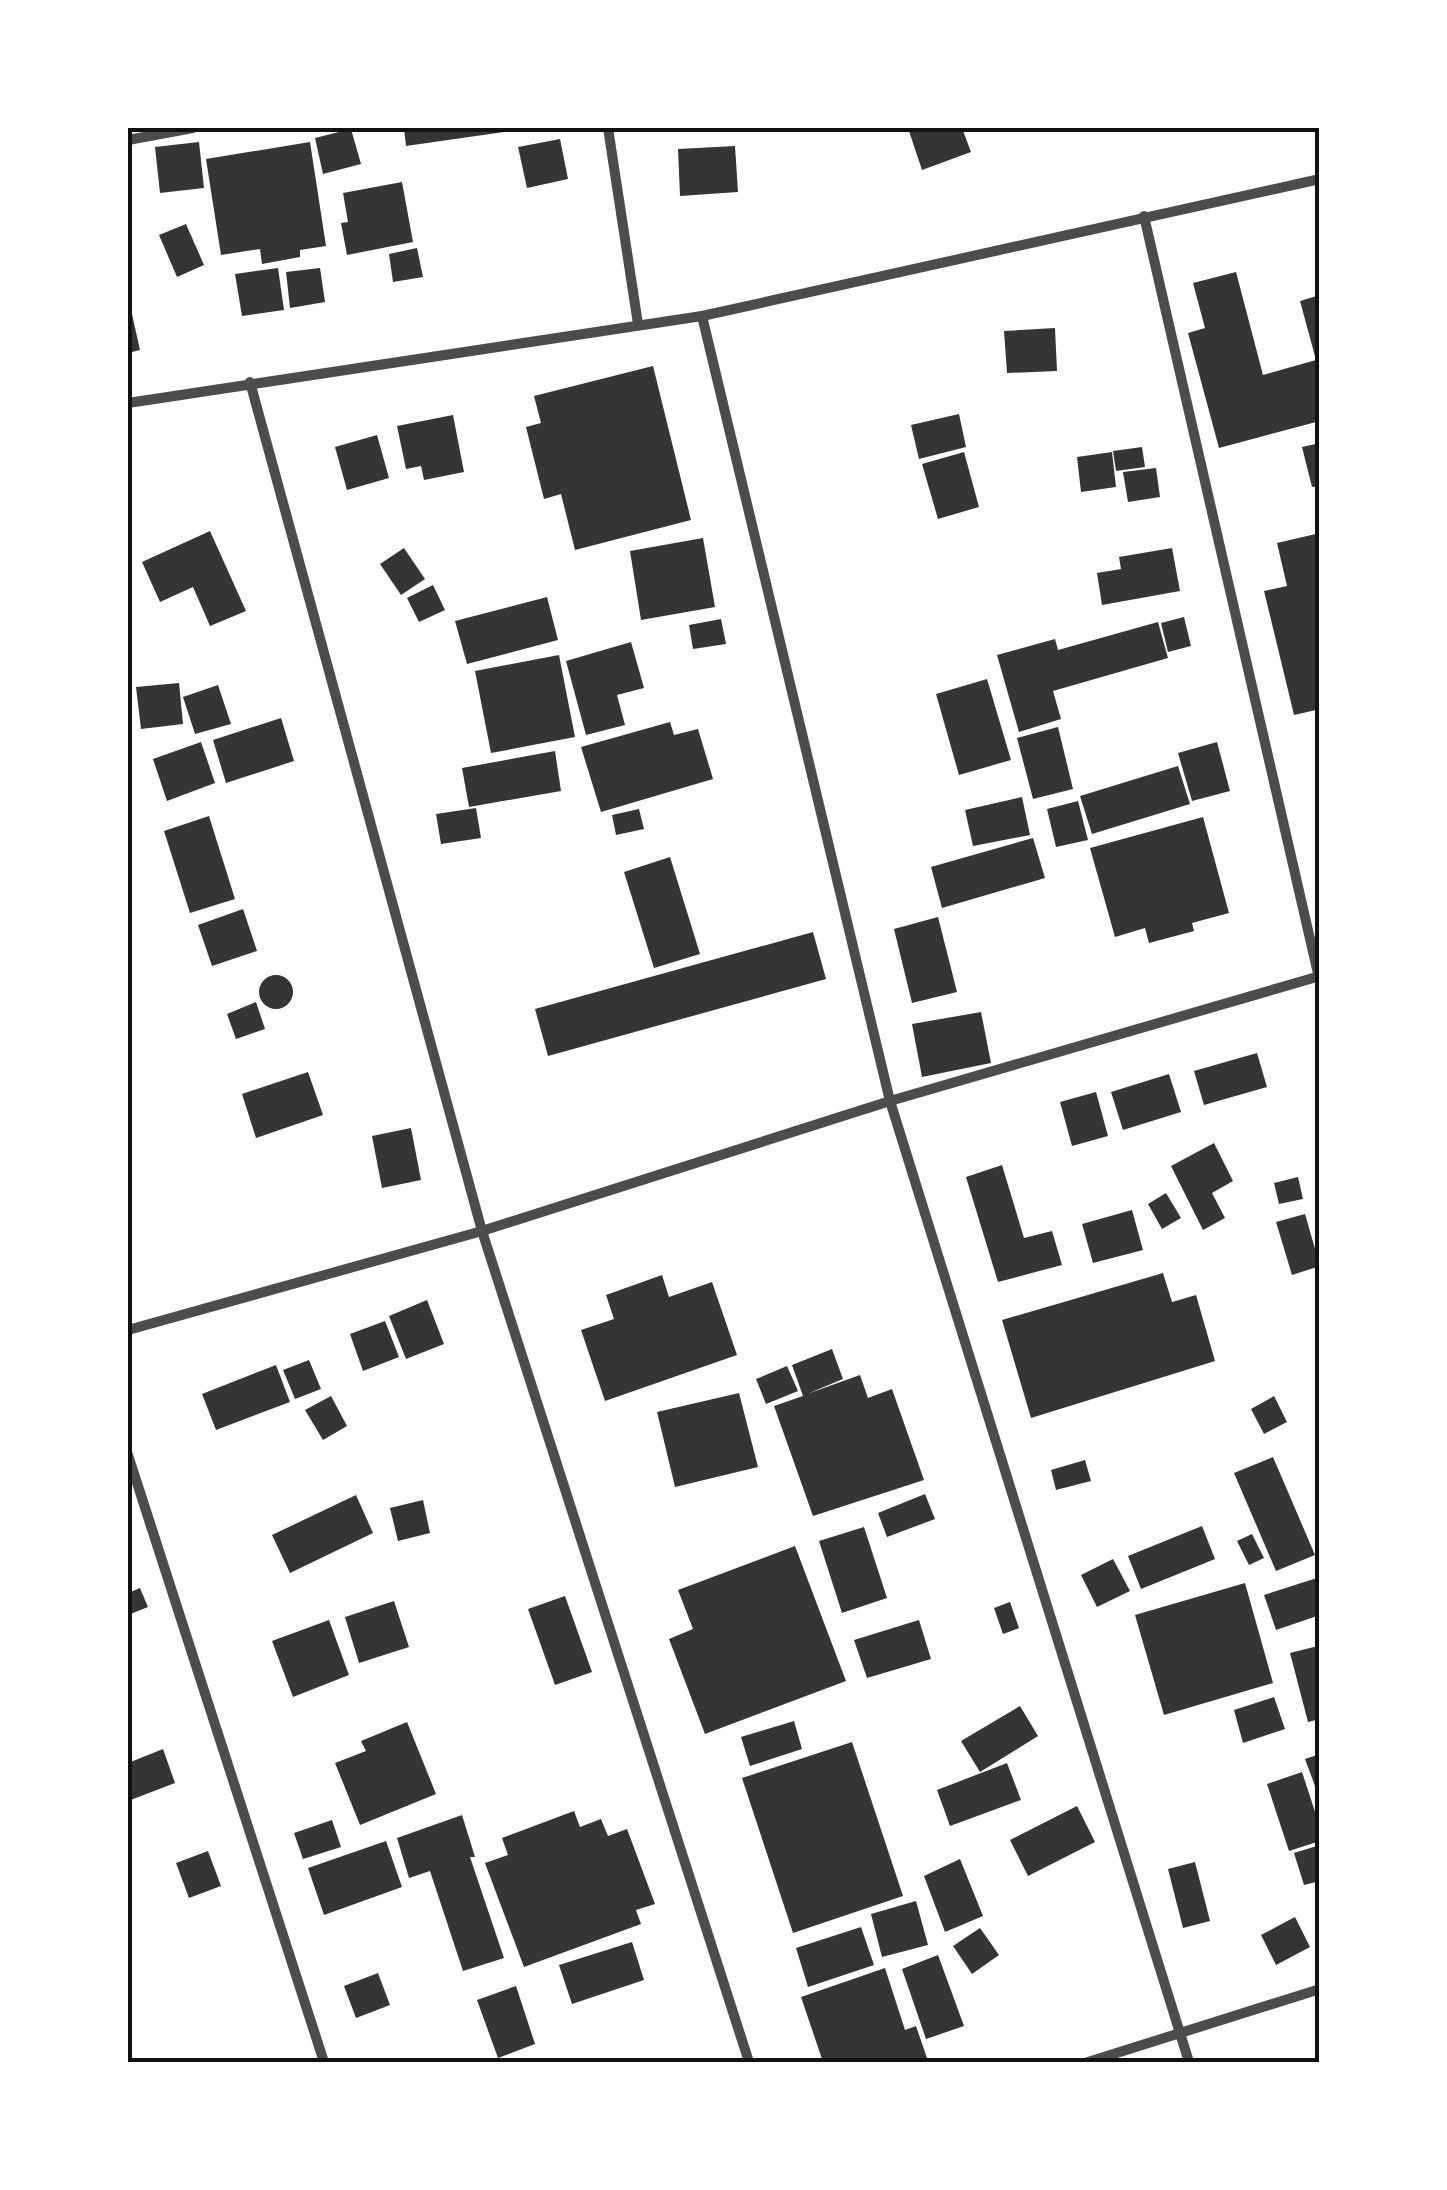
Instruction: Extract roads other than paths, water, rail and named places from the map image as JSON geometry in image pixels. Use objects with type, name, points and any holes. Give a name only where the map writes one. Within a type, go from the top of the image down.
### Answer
[{"type":"street","points":[[128,140],[193,128]]},
{"type":"street","points":[[608,128],[638,324]]},
{"type":"street","points":[[128,404],[250,382],[702,316],[1320,179]]},
{"type":"street","points":[[128,1330],[482,1231],[890,1100],[1319,977],[1144,216]]},
{"type":"street","points":[[702,316],[890,1100],[1189,2062]]},
{"type":"street","points":[[250,382],[482,1231],[749,2062]]},
{"type":"street","points":[[128,1455],[324,2062]]},
{"type":"street","points":[[1088,2062],[1320,1990]]}]
